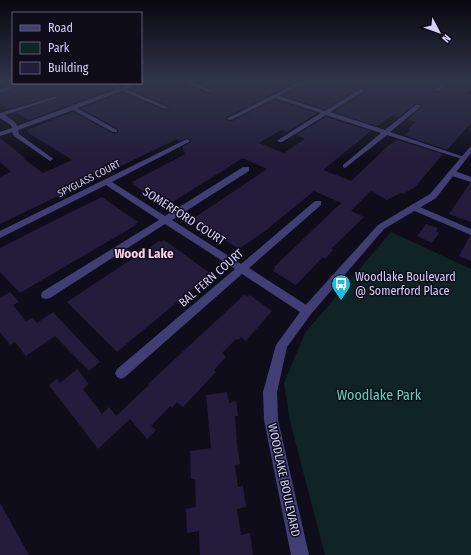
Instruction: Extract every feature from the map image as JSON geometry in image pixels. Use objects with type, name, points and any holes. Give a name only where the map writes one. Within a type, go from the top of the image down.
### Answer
[{"type":"street","points":[[0,115],[22,108]]},
{"type":"street","points":[[0,134],[73,108],[115,131]]},
{"type":"street","points":[[229,119],[251,108]]},
{"type":"street","points":[[311,108],[385,132],[467,153]]},
{"type":"street","points":[[280,141],[334,108]]},
{"type":"street","points":[[345,166],[416,108]]},
{"type":"street","points":[[0,115],[14,124],[16,135],[50,158]]},
{"type":"street","name":"SPYGLASS COURT","points":[[0,235],[187,141]]},
{"type":"street","name":"WOODLAKE BOULEVARD","points":[[300,555],[271,420],[270,392],[282,345],[307,311],[381,227],[433,196],[467,153]]},
{"type":"street","points":[[46,295],[246,169]]},
{"type":"street","points":[[452,173],[471,180]]},
{"type":"street","name":"SOMERFORD COURT","points":[[108,182],[307,311]]},
{"type":"street","name":"BAL FERN COURT","points":[[121,373],[318,203]]},
{"type":"street","points":[[413,208],[471,232]]},
{"type":"green space","name":"Woodlake Park","points":[[391,232],[471,269],[471,555],[325,555],[290,421],[284,383],[305,333]]},
{"type":"building","points":[[30,108],[62,108],[29,120],[16,113]]},
{"type":"building","points":[[81,108],[245,108],[225,118],[225,120],[232,121],[259,108],[301,108],[317,113],[287,132],[281,130],[259,143],[284,153],[305,139],[296,135],[326,117],[371,131],[323,170],[351,181],[389,145],[398,140],[443,154],[415,187],[403,194],[401,193],[387,200],[371,191],[351,211],[364,217],[331,249],[333,250],[325,259],[323,257],[296,285],[273,271],[275,268],[274,267],[341,203],[314,191],[265,231],[239,249],[193,220],[267,169],[243,158],[171,203],[168,202],[164,204],[132,184],[134,183],[132,182],[185,154],[182,147],[191,142],[188,138],[179,141],[177,139],[0,224],[0,177],[11,172],[0,162],[0,138],[43,173],[72,160],[27,132],[29,131],[27,130],[73,112],[112,133],[117,134],[118,129]]},
{"type":"building","points":[[340,108],[410,108],[399,117],[393,115],[377,126],[334,112]]},
{"type":"building","points":[[421,108],[471,108],[471,123],[447,150],[404,135],[416,122],[407,120]]},
{"type":"building","points":[[471,183],[471,222],[449,214]]},
{"type":"building","points":[[102,197],[138,222],[135,224],[136,225],[20,293],[0,272],[0,248]]},
{"type":"building","points":[[426,224],[438,228],[436,231],[439,233],[432,243],[417,236]]},
{"type":"building","points":[[471,236],[471,261],[459,256]]},
{"type":"building","points":[[164,240],[210,273],[117,352],[67,302],[159,241],[161,242]]},
{"type":"building","points":[[10,292],[19,302],[13,305],[26,321],[32,318],[37,323],[53,312],[100,362],[89,371],[55,336],[26,356],[15,342],[10,345],[0,332],[0,298]]},
{"type":"building","points":[[244,295],[248,297],[250,295],[272,311],[246,341],[241,337],[238,340],[236,339],[222,353],[226,357],[214,370],[216,372],[183,407],[177,402],[172,408],[170,406],[151,426],[156,430],[147,439],[130,419],[98,449],[49,385],[57,379],[60,383],[77,369],[89,384],[83,389],[102,414],[109,407],[116,416],[149,385],[148,384]]},
{"type":"building","points":[[227,392],[229,403],[236,401],[238,416],[235,416],[240,464],[235,465],[238,487],[243,486],[246,507],[237,509],[241,535],[250,533],[253,555],[200,555],[199,531],[187,533],[186,509],[196,507],[195,479],[191,479],[190,451],[211,448],[206,395]]},
{"type":"building","points":[[0,503],[29,555],[0,555]]},
{"type":"place","name":"Woodlake Boulevard @ Somerford Place","points":[[341,301]]},
{"type":"district","name":"Wood Lake","points":[[144,253]]}]
